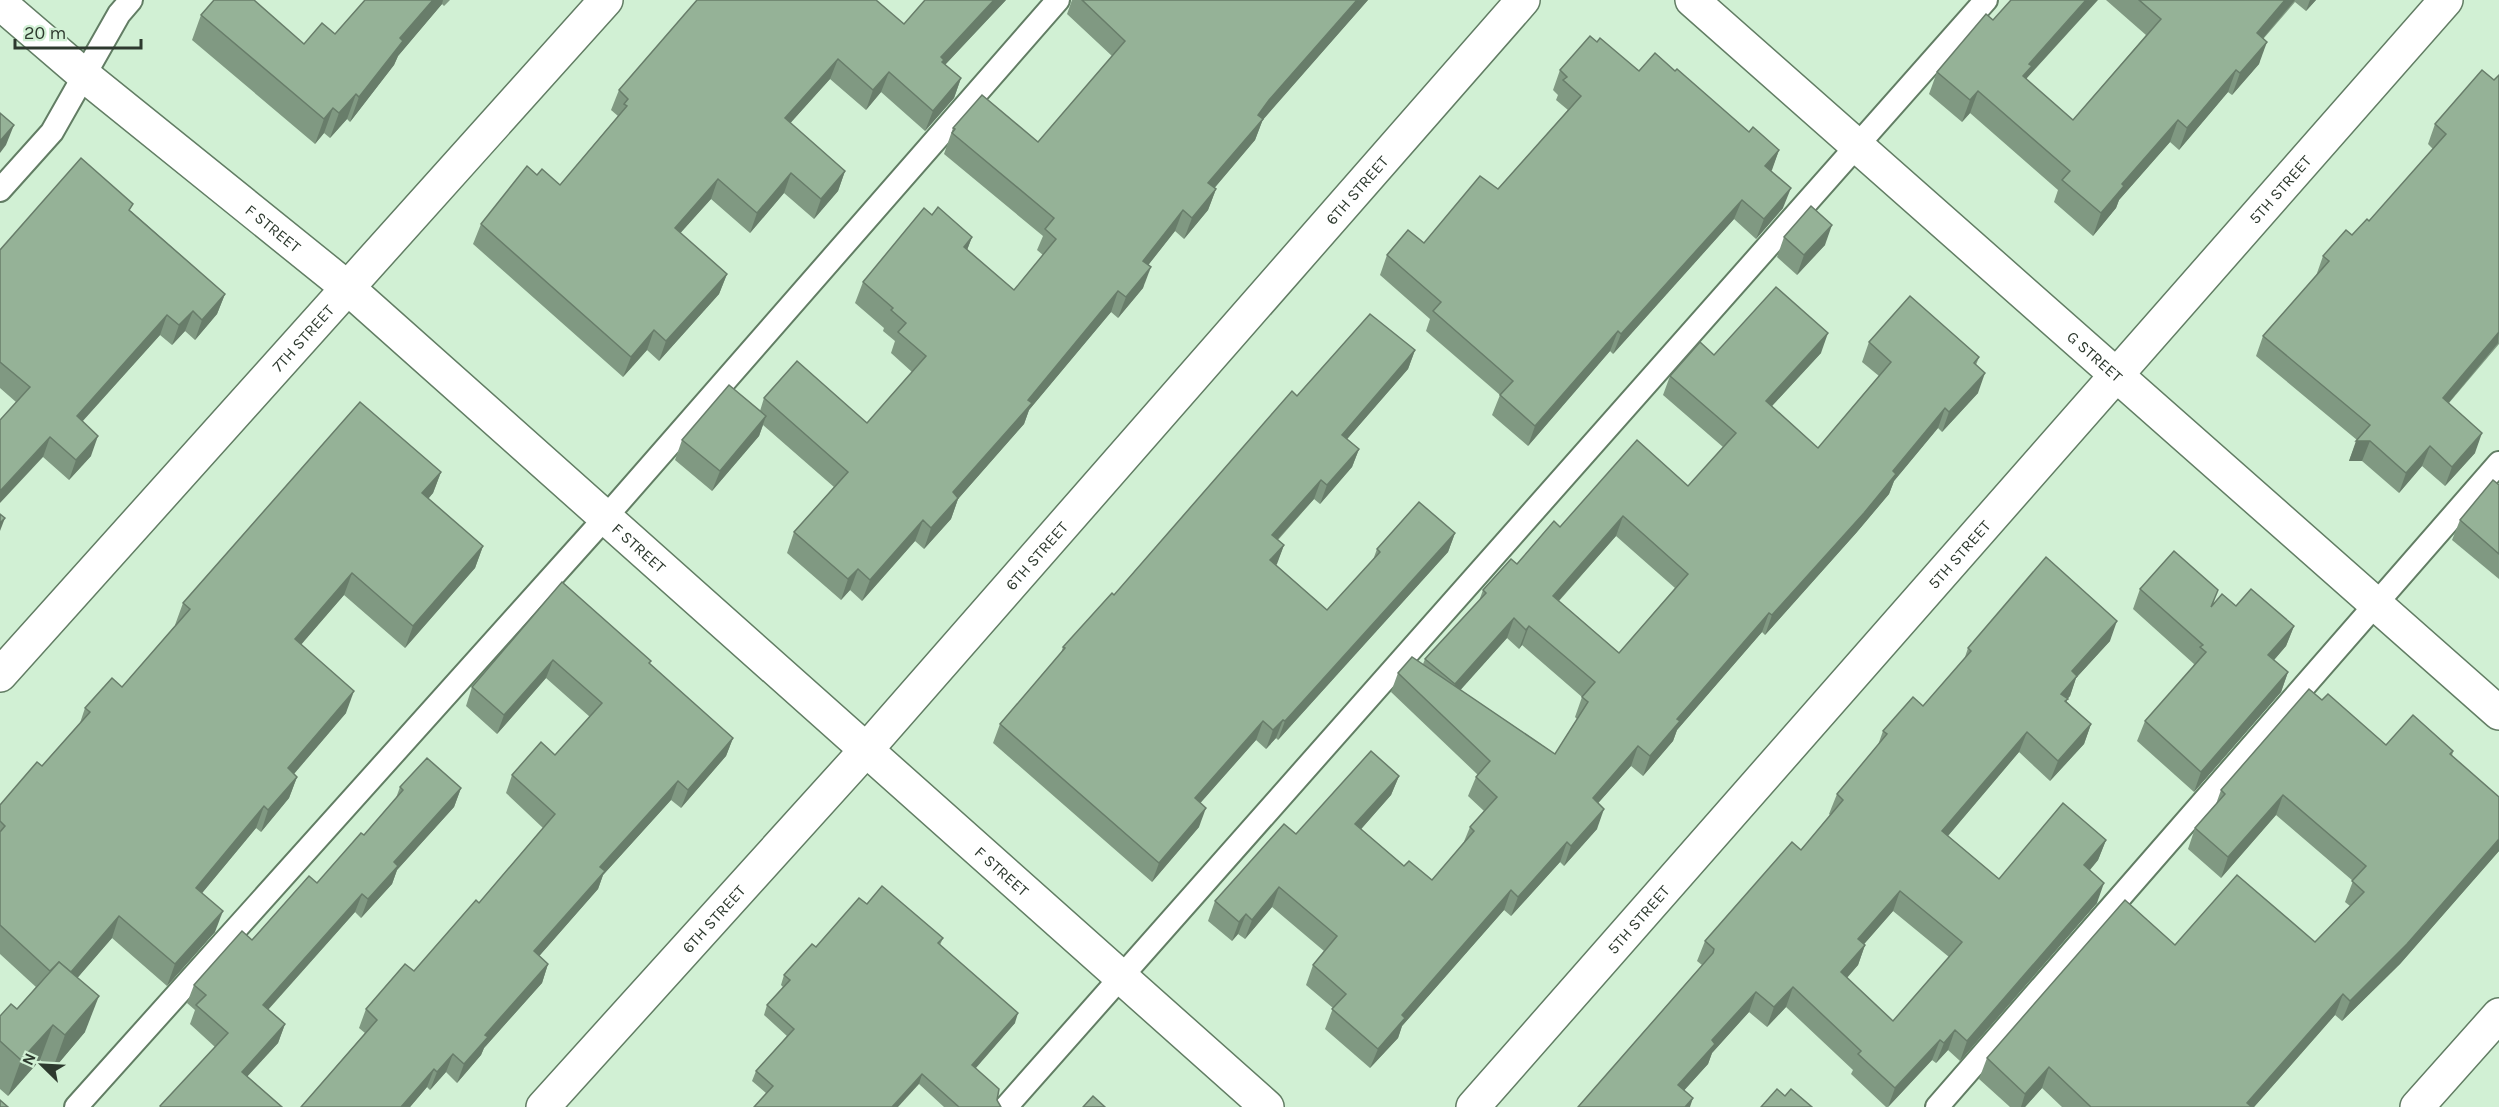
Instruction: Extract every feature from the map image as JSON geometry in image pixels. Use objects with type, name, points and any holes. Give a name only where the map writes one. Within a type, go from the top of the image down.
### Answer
[{"type":"street","name":"7TH STREET","points":[[0,675],[349,289],[606,0]]},
{"type":"street","name":"6TH STREET","points":[[543,1107],[866,750],[1523,0]]},
{"type":"street","name":"G STREET","points":[[1692,0],[2499,713]]},
{"type":"street","name":"5TH STREET","points":[[1473,1107],[2446,0]]},
{"type":"street","name":"F STREET","points":[[0,3],[85,76],[349,289],[1267,1107]]},
{"type":"street","points":[[2417,1107],[2499,1015]]},
{"type":"lane","points":[[0,190],[52,132],[118,14],[131,0]]},
{"type":"lane","points":[[76,1107],[605,518],[1058,0]]},
{"type":"lane","points":[[1006,1107],[1986,0]]},
{"type":"lane","points":[[1937,1107],[2499,463]]},
{"type":"building","points":[[214,0],[254,0],[304,44],[322,23],[335,34],[365,0],[433,0],[400,38],[403,41],[359,97],[356,94],[339,113],[333,108],[324,119],[201,15]]},
{"type":"building","points":[[697,0],[876,0],[904,24],[925,0],[994,0],[941,57],[944,60],[942,62],[961,78],[933,111],[889,72],[873,90],[838,59],[785,118],[845,171],[821,199],[791,173],[757,213],[718,179],[675,228],[727,274],[666,341],[654,330],[631,357],[481,224],[527,166],[537,175],[542,169],[560,185],[627,106],[624,104],[628,99],[619,90]]},
{"type":"building","points":[[1082,0],[1357,0],[1269,100],[1258,115],[1263,119],[1208,183],[1216,189],[1192,218],[1183,210],[1143,261],[1151,267],[1126,297],[1118,291],[1028,400],[1032,403],[953,492],[958,498],[931,528],[923,520],[870,580],[858,569],[848,579],[794,532],[848,472],[764,398],[797,361],[867,423],[926,356],[898,332],[906,323],[891,310],[893,308],[863,282],[924,208],[932,215],[938,207],[972,237],[964,247],[1014,290],[1056,239],[1045,229],[1054,218],[952,133],[955,129],[953,128],[982,95],[1038,142],[1125,41]]},
{"type":"building","points":[[2011,0],[2086,0],[2029,64],[2032,66],[2023,76],[2073,120],[2161,19],[2139,0],[2285,0],[2257,33],[2267,42],[2240,73],[2236,70],[2187,128],[2178,120],[2122,184],[2124,186],[2101,213],[2062,180],[2070,171],[1978,91],[1970,100],[1937,72],[1986,14],[1993,20]]},
{"type":"building","points":[[1590,36],[1597,42],[1600,38],[1639,71],[1655,53],[1675,71],[1677,69],[1749,132],[1753,127],[1779,150],[1765,166],[1791,188],[1764,219],[1742,200],[1621,334],[1618,331],[1535,426],[1500,395],[1513,381],[1433,311],[1441,302],[1387,255],[1408,230],[1424,243],[1480,176],[1498,189],[1581,96],[1563,80],[1567,77],[1560,70]]},
{"type":"building","points":[[2482,70],[2494,80],[2499,75],[2499,332],[2443,398],[2482,433],[2452,467],[2430,446],[2406,473],[2370,441],[2356,441],[2370,425],[2263,336],[2329,261],[2323,256],[2346,230],[2352,235],[2367,219],[2369,221],[2446,134],[2435,124]]},
{"type":"building","points":[[0,113],[14,125],[0,141]]},
{"type":"building","points":[[81,158],[133,204],[129,210],[225,294],[202,320],[193,311],[179,325],[167,315],[77,416],[98,436],[76,460],[50,437],[0,491],[0,420],[30,387],[0,362],[0,250]]},
{"type":"building","points":[[1811,206],[1832,225],[1804,255],[1784,237]]},
{"type":"building","points":[[1776,287],[1828,333],[1766,401],[1818,448],[1891,362],[1869,342],[1910,296],[1979,357],[1974,363],[1985,373],[1949,412],[1945,408],[1893,471],[1896,474],[1864,513],[1772,615],[1769,613],[1677,719],[1680,721],[1650,756],[1638,746],[1593,798],[1604,809],[1571,846],[1567,842],[1518,897],[1511,890],[1402,1015],[1405,1018],[1378,1049],[1332,1009],[1346,994],[1313,965],[1337,936],[1279,887],[1252,920],[1246,914],[1239,922],[1215,901],[1284,824],[1296,834],[1371,751],[1399,776],[1355,824],[1404,866],[1409,861],[1432,880],[1474,831],[1470,827],[1497,797],[1476,777],[1490,761],[1398,673],[1412,657],[1555,754],[1588,702],[1582,697],[1595,682],[1529,626],[1526,630],[1514,618],[1455,684],[1425,659],[1486,593],[1483,590],[1511,559],[1517,564],[1554,521],[1560,527],[1637,440],[1688,486],[1736,433],[1670,376],[1700,342],[1714,355]],"holes":[[[1623,516],[1688,574],[1619,653],[1553,596]]]},
{"type":"building","points":[[1370,314],[1415,350],[1342,435],[1359,449],[1327,485],[1321,480],[1272,535],[1284,545],[1270,560],[1327,610],[1380,552],[1377,549],[1419,502],[1455,533],[1285,721],[1283,720],[1273,730],[1263,721],[1195,798],[1206,808],[1159,863],[1000,724],[1065,648],[1063,647],[1112,593],[1114,595],[1292,391],[1297,396]]},
{"type":"building","points":[[729,385],[766,416],[720,471],[682,440]]},
{"type":"building","points":[[360,402],[441,472],[422,493],[483,546],[413,626],[352,573],[295,639],[354,691],[288,768],[297,777],[268,810],[264,806],[196,888],[223,911],[175,964],[119,916],[71,972],[59,962],[50,971],[0,925],[0,832],[5,826],[0,821],[0,805],[37,762],[42,766],[90,712],[85,708],[112,678],[122,687],[190,609],[183,603]]},
{"type":"building","points":[[2493,480],[2499,485],[2499,554],[2460,520]]},
{"type":"building","points":[[2174,551],[2218,590],[2211,607],[2222,594],[2236,606],[2251,589],[2294,626],[2268,655],[2288,672],[2201,772],[2145,721],[2206,652],[2200,647],[2203,645],[2140,589]]},
{"type":"building","points":[[2046,557],[2117,621],[2072,671],[2077,676],[2061,694],[2068,699],[2065,701],[2091,724],[2058,761],[2027,732],[1942,831],[1999,879],[2063,803],[2106,840],[2084,865],[2104,883],[1967,1041],[1955,1030],[1944,1043],[1940,1040],[1895,1088],[1858,1054],[1861,1051],[1793,987],[1774,1007],[1756,992],[1712,1040],[1715,1044],[1678,1085],[1693,1098],[1685,1107],[1578,1107],[1713,953],[1714,949],[1705,941],[1792,842],[1801,850],[1843,800],[1837,794],[1887,734],[1883,731],[1913,697],[1923,706],[1971,651],[1968,648]],"holes":[[[1900,891],[1962,942],[1893,1021],[1841,972],[1865,945],[1858,939]]]},
{"type":"building","points":[[562,582],[733,738],[688,790],[678,781],[600,867],[605,871],[534,951],[548,964],[485,1035],[488,1037],[464,1064],[453,1054],[437,1072],[434,1069],[401,1107],[301,1107],[377,1020],[366,1009],[405,964],[414,971],[476,900],[479,903],[555,814],[512,775],[541,742],[555,755],[602,703],[553,660],[504,715],[472,687]]},
{"type":"building","points":[[2309,689],[2322,700],[2328,694],[2386,745],[2413,715],[2453,751],[2450,754],[2499,797],[2499,839],[2407,944],[2350,1001],[2343,994],[2247,1103],[2252,1107],[2091,1107],[2049,1067],[2025,1094],[1987,1058],[2125,900],[2175,945],[2237,875],[2315,942],[2364,892],[2352,881],[2366,866],[2283,795],[2228,857],[2195,828],[2225,794],[2221,790]]},
{"type":"building","points":[[427,758],[461,788],[394,862],[398,866],[368,899],[362,894],[263,1005],[285,1024],[242,1072],[282,1107],[161,1107],[228,1033],[196,1005],[206,995],[194,985],[242,931],[252,940],[309,876],[317,883],[361,833],[364,835],[403,790],[400,787]]},
{"type":"building","points":[[882,886],[943,938],[938,943],[1018,1013],[972,1065],[999,1089],[997,1100],[1001,1107],[959,1107],[922,1074],[892,1107],[754,1107],[773,1086],[756,1071],[794,1029],[767,1005],[790,980],[784,975],[812,944],[816,947],[859,898],[867,904]]},
{"type":"building","points":[[59,962],[99,996],[65,1035],[53,1025],[21,1060],[0,1041],[0,1016],[11,1004],[17,1009]]},
{"type":"building","points":[[1777,1089],[1785,1096],[1791,1089],[1812,1107],[1761,1107]]},
{"type":"building","points":[[1093,1096],[1105,1107],[1083,1107]]},
{"type":"building","points":[[0,1100],[8,1107],[0,1107]]}]
